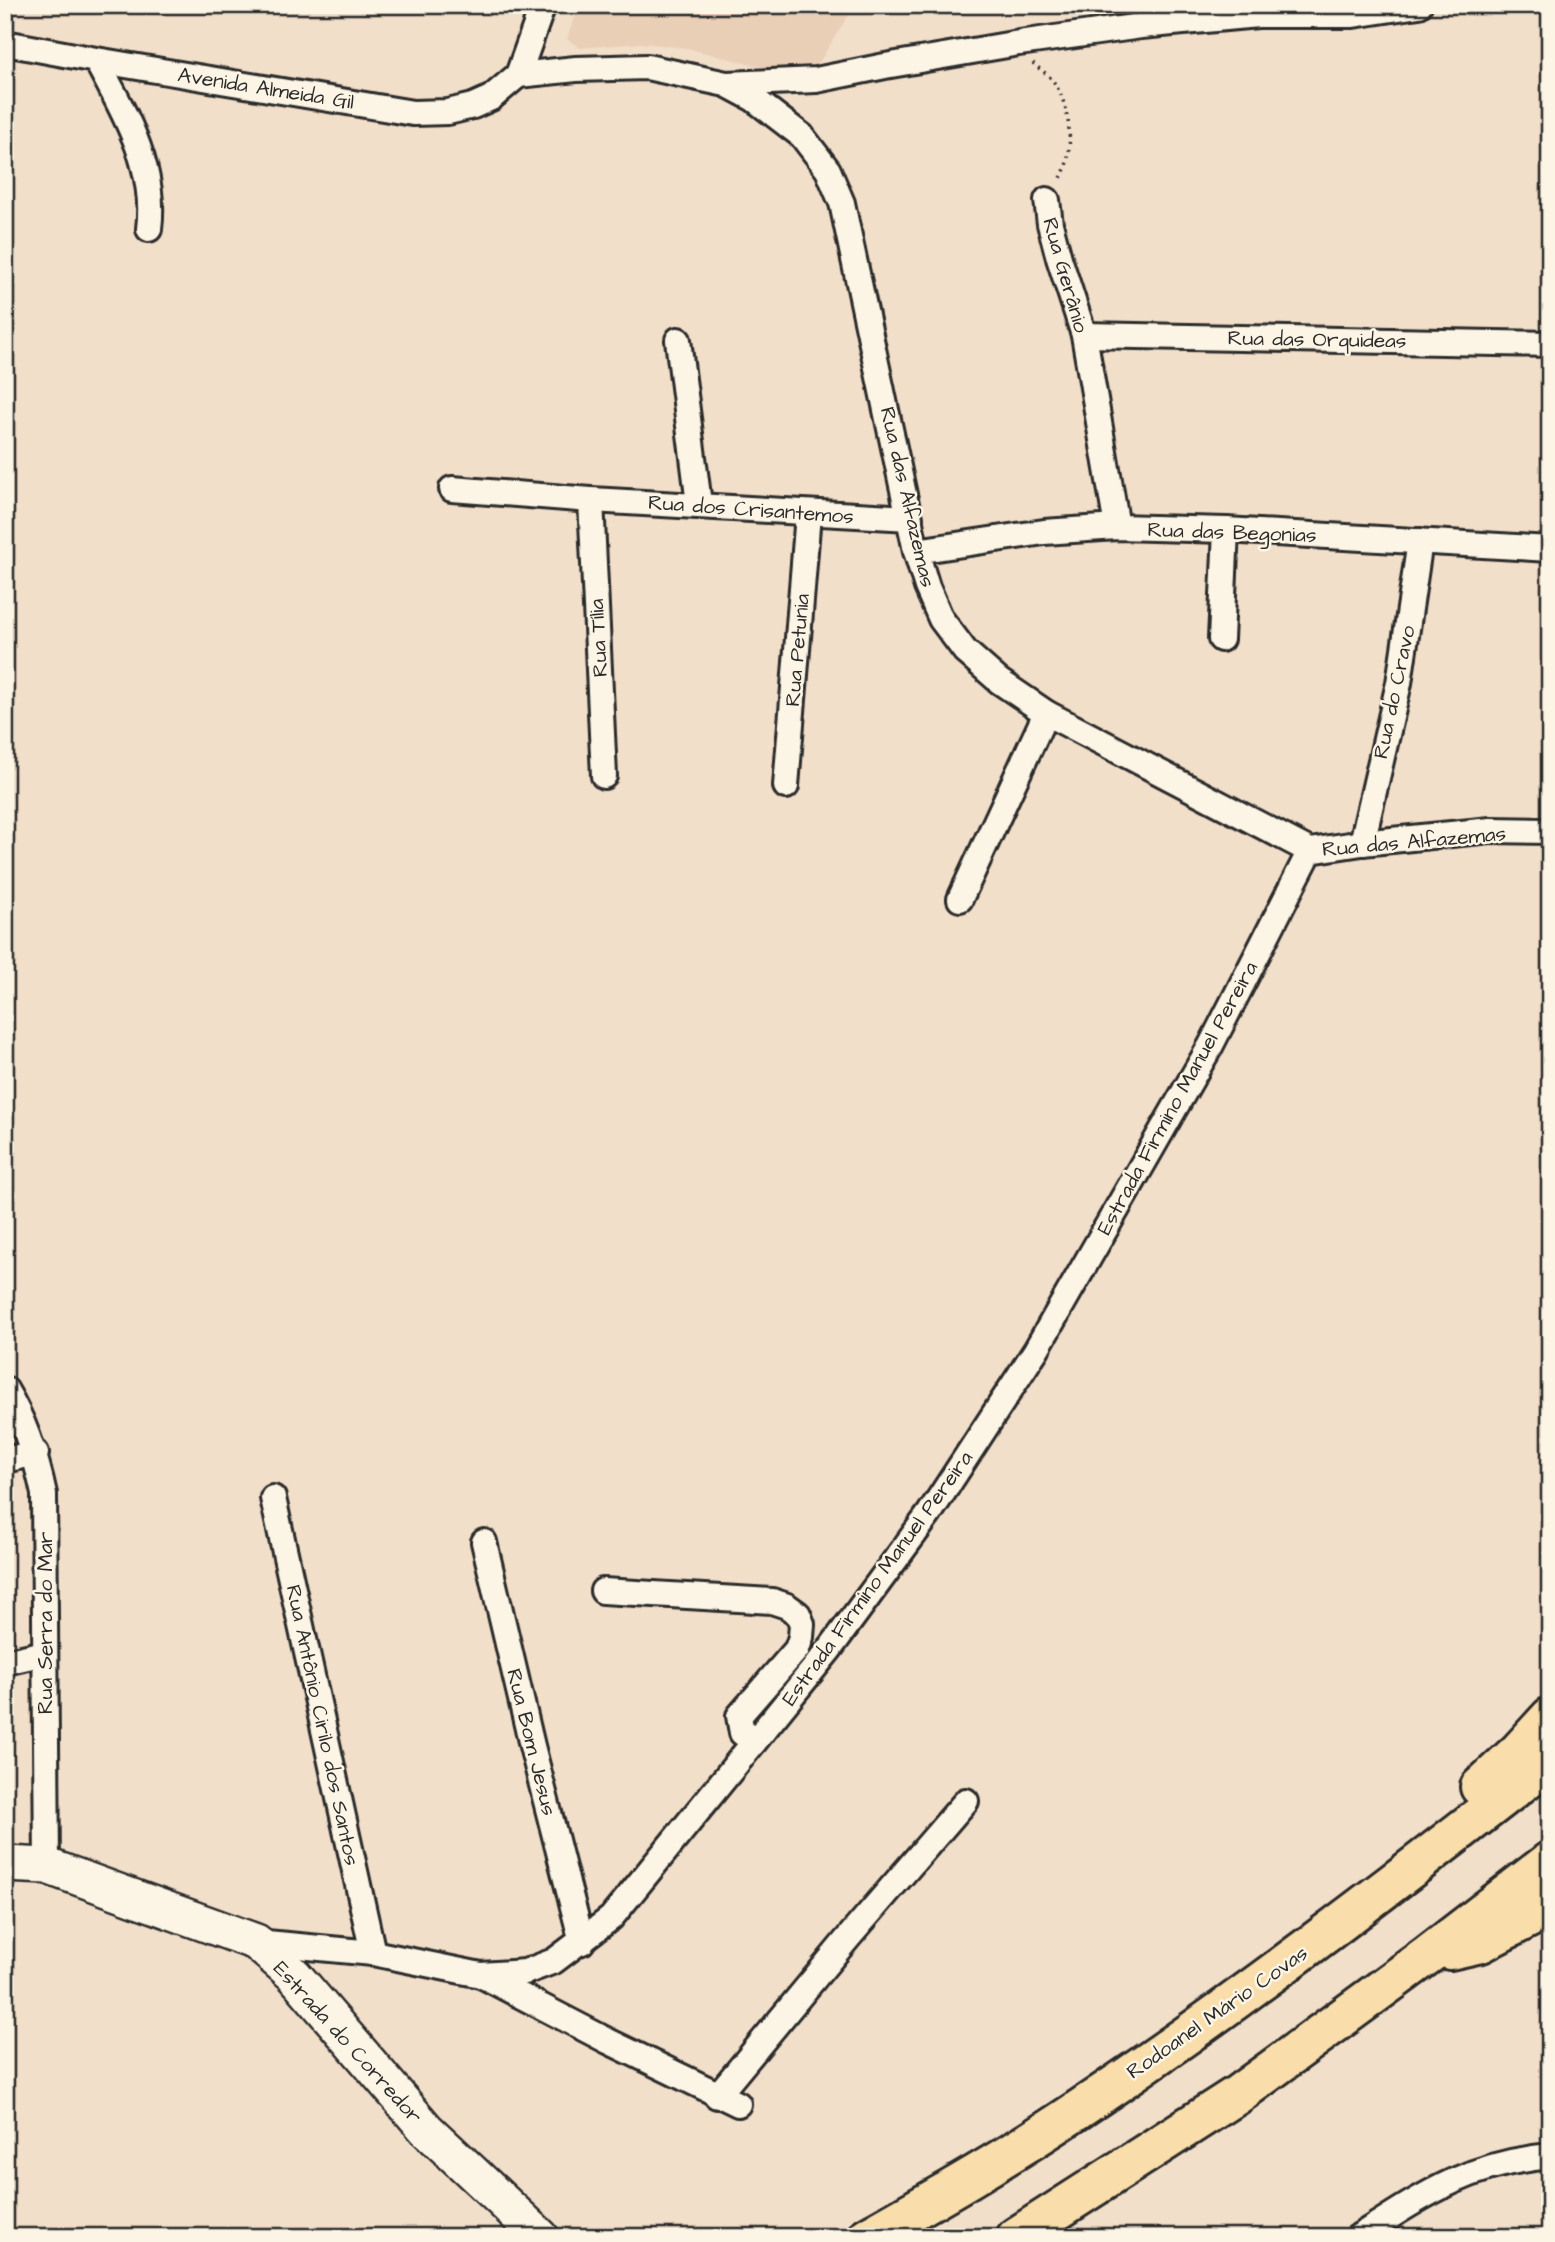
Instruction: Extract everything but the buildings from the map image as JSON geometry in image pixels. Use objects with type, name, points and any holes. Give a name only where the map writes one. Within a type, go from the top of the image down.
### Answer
[{"type":"highway","points":[[1409,1871],[1433,1830],[1518,1752],[1550,1717]]},
{"type":"highway","name":"Rodoanel Mário Covas","points":[[867,2237],[1070,2116],[1296,1958],[1550,1761]]},
{"type":"highway","points":[[1016,2237],[1237,2095],[1428,1955],[1550,1861]]},
{"type":"highway","points":[[1428,1955],[1481,1943],[1550,1907]]},
{"type":"street","points":[[518,75],[543,5]]},
{"type":"street","points":[[726,84],[816,80],[1019,43],[1259,10],[1353,15],[1419,5]]},
{"type":"street","name":"Avenida Almeida Gil","points":[[5,43],[413,113],[448,112],[473,106],[491,98],[518,75]]},
{"type":"street","points":[[96,60],[129,120],[145,170],[152,205],[149,229]]},
{"type":"street","name":"Rua das Alfazemas","points":[[518,75],[576,69],[647,67],[726,84],[754,99],[802,136],[828,170],[842,203],[916,551],[927,587],[941,619],[965,651],[999,681],[1046,713],[1310,850],[1491,830],[1550,831]]},
{"type":"street","name":"Rua Gerânio","points":[[1046,200],[1049,224],[1084,335],[1117,527]]},
{"type":"street","name":"Rua das Orquideas","points":[[1084,335],[1550,344]]},
{"type":"street","points":[[678,340],[699,504]]},
{"type":"street","name":"Rua dos Crisantemos","points":[[452,489],[591,500],[699,504],[808,514],[910,518]]},
{"type":"street","name":"Rua Tília","points":[[591,500],[604,776]]},
{"type":"street","name":"Rua Petunia","points":[[786,786],[808,514]]},
{"type":"street","name":"Rua das Begonias","points":[[916,551],[1044,532],[1117,527],[1226,530],[1550,549]]},
{"type":"street","points":[[1221,639],[1226,530]]},
{"type":"street","name":"Rua do Cravo","points":[[1362,843],[1399,682],[1420,541]]},
{"type":"street","points":[[960,899],[1046,713]]},
{"type":"street","name":"Estrada Firmino Manuel Pereira","points":[[256,1942],[373,1953],[481,1975],[525,1972],[554,1961],[611,1918],[829,1650],[929,1514],[1036,1350],[1211,1045],[1310,850]]},
{"type":"street","name":"Rua Serra do Mar","points":[[5,1389],[16,1406],[36,1453],[44,1494],[47,1866]]},
{"type":"street","points":[[5,1460],[36,1453]]},
{"type":"street","name":"Rua Antônio Cirilo dos Santos","points":[[274,1498],[373,1953]]},
{"type":"street","name":"Rua Bom Jesus","points":[[484,1542],[531,1746],[582,1942]]},
{"type":"street","points":[[603,1591],[772,1601],[787,1606],[798,1614],[802,1624],[797,1649],[738,1716],[741,1733],[754,1742]]},
{"type":"street","points":[[5,1662],[45,1653]]},
{"type":"street","points":[[481,1975],[727,2100],[848,1938],[966,1801]]},
{"type":"street","name":"Estrada do Corredor","points":[[5,1864],[47,1866],[256,1942],[294,1975],[426,2129],[541,2237]]},
{"type":"street","points":[[1358,2237],[1423,2196],[1464,2175],[1500,2163],[1550,2156]]},
{"type":"path","name":"Rua Gerânio","points":[[1019,43],[1035,65],[1053,80],[1063,102],[1068,128],[1065,172],[1046,200]]},
{"type":"shaded area","points":[[578,5],[855,5],[813,72],[769,69],[686,48],[641,43],[580,48],[567,39]]}]
